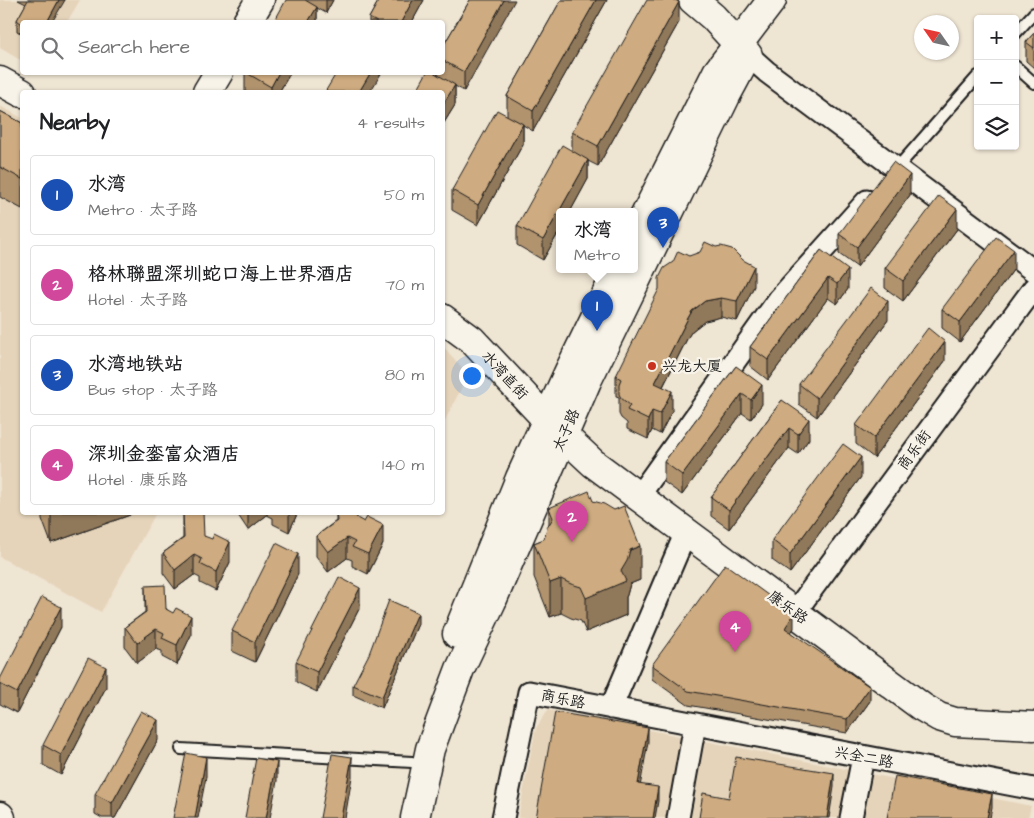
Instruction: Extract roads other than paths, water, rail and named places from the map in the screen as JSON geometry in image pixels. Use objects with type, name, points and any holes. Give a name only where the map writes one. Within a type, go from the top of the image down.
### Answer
[{"type":"main road","points":[[248,20],[260,0]]},
{"type":"main road","points":[[693,0],[713,17],[743,50]]},
{"type":"main road","points":[[638,229],[717,72],[743,50],[772,0]]},
{"type":"main road","name":"太子路","points":[[399,818],[412,762],[430,703],[520,478],[555,428],[596,362],[729,89],[743,50]]},
{"type":"main road","points":[[208,90],[216,75]]},
{"type":"main road","points":[[0,81],[20,92]]},
{"type":"main road","name":"太子路","points":[[415,818],[430,749],[555,428],[572,363],[617,273]]},
{"type":"main road","name":"水湾直街","points":[[445,320],[472,340],[555,428]]},
{"type":"main road","name":"康乐路","points":[[555,428],[593,464],[922,707],[939,717],[955,722],[1034,726]]},
{"type":"street","points":[[743,50],[886,180],[1034,271]]},
{"type":"street","points":[[638,497],[780,299],[886,180]]},
{"type":"street","name":"商乐街","points":[[794,612],[1034,288]]},
{"type":"street","points":[[611,708],[686,532]]},
{"type":"street","name":"商乐路","points":[[503,818],[529,692],[695,724]]},
{"type":"street","points":[[678,818],[695,724]]},
{"type":"street","name":"兴全二路","points":[[695,724],[1034,789]]},
{"type":"street","points":[[851,818],[863,757]]},
{"type":"lane","points":[[1019,30],[1034,13]]},
{"type":"lane","points":[[1019,69],[1034,82]]},
{"type":"lane","points":[[886,180],[974,81]]},
{"type":"lane","points":[[181,750],[412,762]]},
{"type":"place","name":"水湾地铁站","points":[[663,248]]},
{"type":"place","name":"水湾","points":[[597,331]]},
{"type":"place","name":"兴龙大厦","points":[[652,366]]},
{"type":"place","name":"格林聯盟深圳蛇口海上世界酒店","points":[[572,542]]},
{"type":"place","name":"深圳金銮富众酒店","points":[[735,652]]}]
